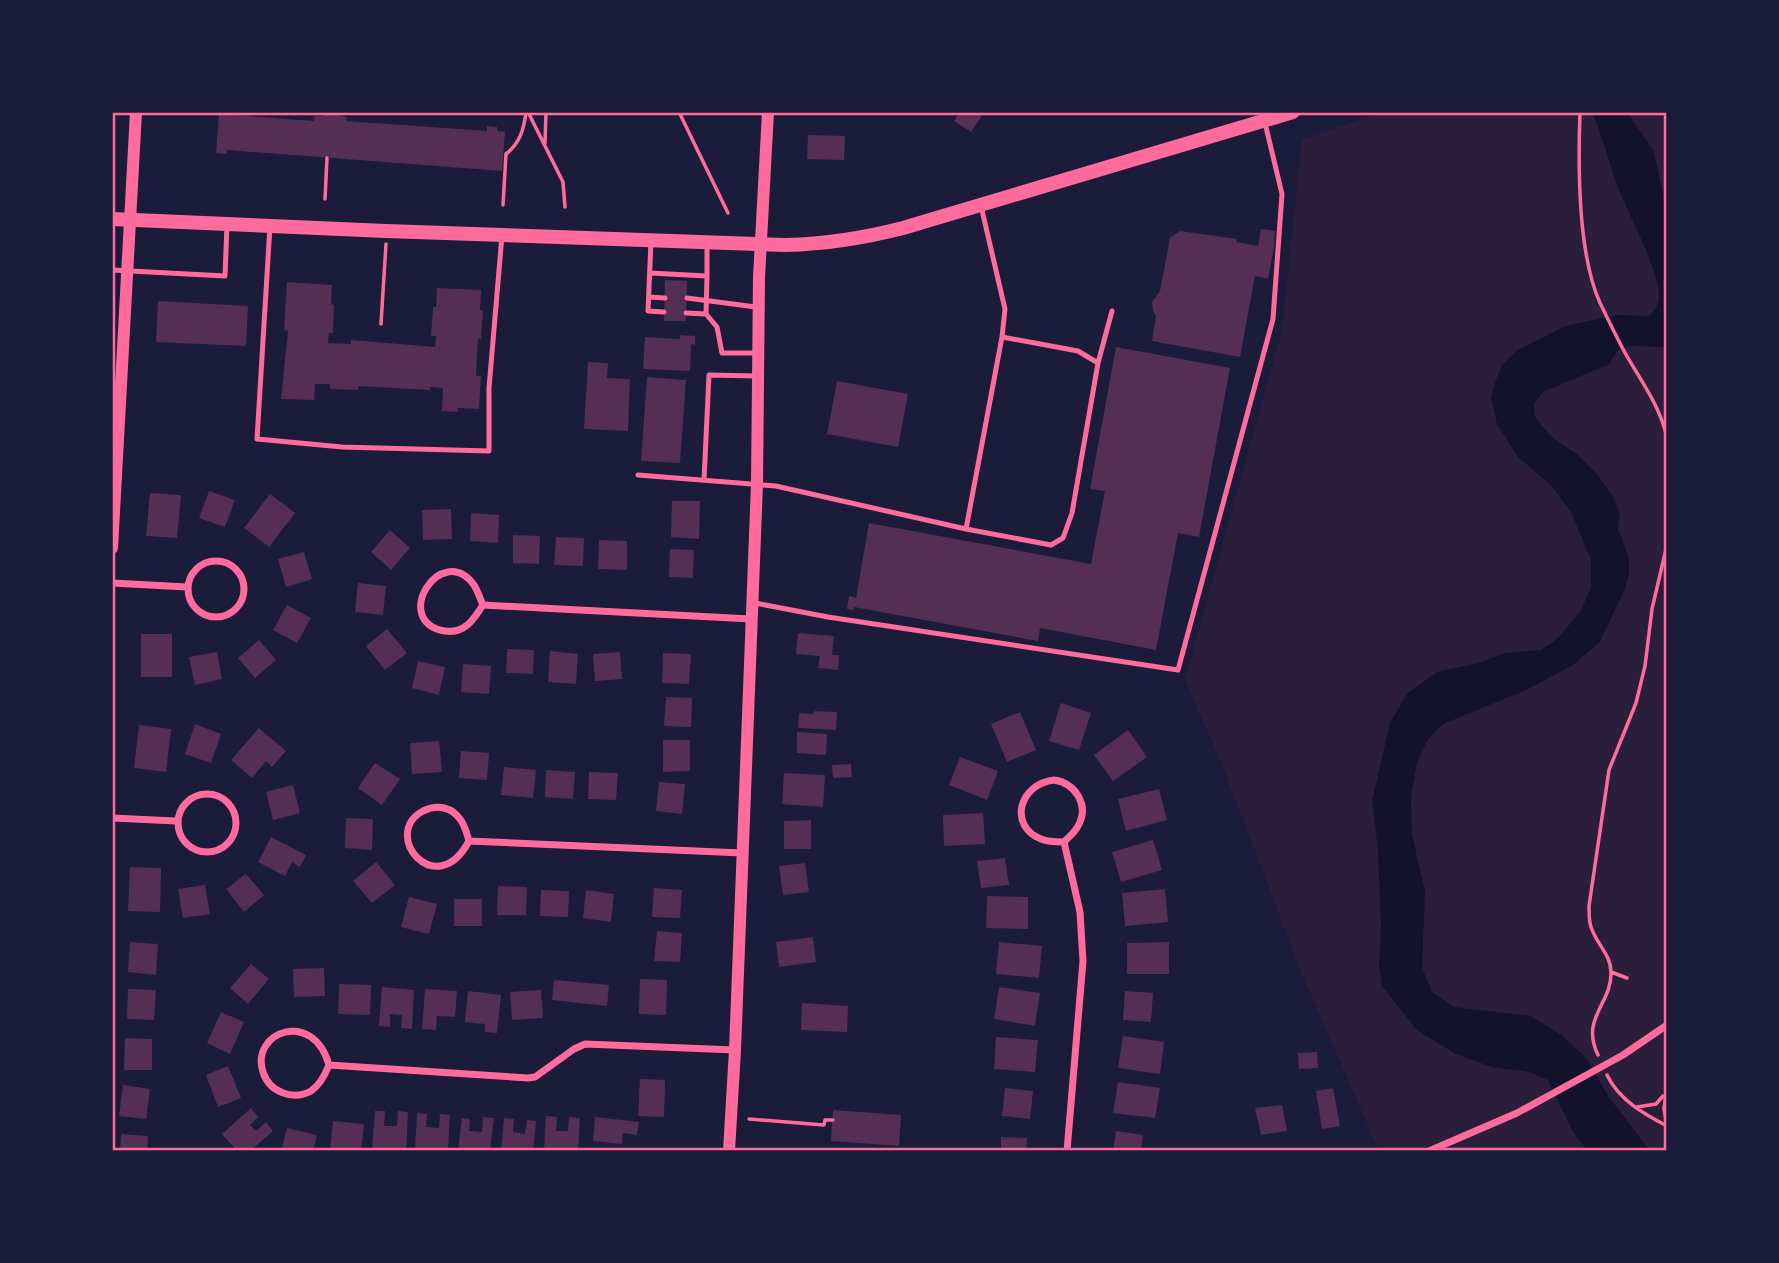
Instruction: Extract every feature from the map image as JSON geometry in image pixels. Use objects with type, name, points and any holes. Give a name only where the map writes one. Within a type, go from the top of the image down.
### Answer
[{"type":"main road","points":[[112,219],[386,231],[821,244],[862,239],[981,206],[1293,112]]},
{"type":"street","points":[[112,548],[117,358],[127,271],[136,112]]},
{"type":"street","points":[[729,1151],[757,484],[759,308],[768,112]]},
{"type":"street","points":[[214,561],[231,565],[243,579],[245,588],[240,605],[233,612],[216,618],[198,611],[192,604],[187,587],[197,568],[214,561]]},
{"type":"street","points":[[452,573],[469,580],[483,605],[471,623],[454,632],[434,627],[427,621],[421,602],[427,584],[443,574],[452,573]]},
{"type":"street","points":[[112,583],[187,587]]},
{"type":"street","points":[[483,605],[751,619]]},
{"type":"street","points":[[1043,781],[1059,781],[1069,785],[1082,804],[1079,825],[1064,842],[1041,839],[1025,825],[1021,813],[1022,803],[1028,792],[1043,781]]},
{"type":"street","points":[[208,794],[226,800],[232,808],[237,826],[229,843],[222,849],[203,853],[185,844],[176,821],[183,806],[190,799],[208,794]]},
{"type":"street","points":[[446,808],[462,821],[469,841],[458,858],[451,863],[432,866],[415,857],[410,849],[408,830],[418,814],[427,809],[446,808]]},
{"type":"street","points":[[112,818],[176,821]]},
{"type":"street","points":[[469,841],[742,853]]},
{"type":"street","points":[[1064,842],[1080,912],[1083,961],[1068,1151]]},
{"type":"street","points":[[1429,1151],[1517,1114],[1623,1055],[1667,1025]]},
{"type":"street","points":[[296,1030],[316,1039],[323,1048],[329,1065],[320,1082],[312,1090],[291,1095],[277,1091],[268,1083],[262,1072],[261,1061],[265,1047],[272,1038],[296,1030]]},
{"type":"street","points":[[329,1065],[528,1078],[535,1077],[585,1044],[735,1050]]},
{"type":"lane","points":[[751,603],[1178,670],[1273,319],[1282,194],[1265,121]]},
{"type":"lane","points":[[966,529],[1005,309],[981,206]]},
{"type":"lane","points":[[112,270],[225,276],[227,224]]},
{"type":"lane","points":[[270,226],[257,439],[342,447],[489,451],[489,388],[502,235]]},
{"type":"lane","points":[[651,240],[648,311],[664,312]]},
{"type":"lane","points":[[707,242],[706,314],[717,327],[722,353],[758,354]]},
{"type":"lane","points":[[650,273],[707,276]]},
{"type":"lane","points":[[649,297],[664,298]]},
{"type":"lane","points":[[687,298],[759,308]]},
{"type":"lane","points":[[638,475],[757,484],[1051,545],[1063,538],[1072,513],[1098,363],[1111,311]]},
{"type":"lane","points":[[686,313],[706,314]]},
{"type":"lane","points":[[1002,337],[1078,351],[1098,363]]},
{"type":"lane","points":[[705,480],[709,375],[758,376]]},
{"type":"path","points":[[527,112],[563,181],[565,207]]},
{"type":"path","points":[[503,205],[506,154],[519,141],[527,112]]},
{"type":"path","points":[[545,146],[546,112]]},
{"type":"path","points":[[679,112],[728,214]]},
{"type":"path","points":[[1580,112],[1578,149],[1584,232],[1591,277],[1624,351],[1652,397],[1664,423],[1667,438]]},
{"type":"path","points":[[325,199],[327,158]]},
{"type":"path","points":[[381,324],[386,231]]},
{"type":"path","points":[[1600,1060],[1591,1035],[1611,972],[1608,956],[1590,923],[1589,906],[1609,770],[1636,703],[1645,666],[1652,609],[1667,545]]},
{"type":"path","points":[[1611,972],[1627,978]]},
{"type":"path","points":[[1606,1072],[1611,1084],[1635,1107],[1667,1126]]},
{"type":"path","points":[[1667,1086],[1667,1126]]},
{"type":"path","points":[[1635,1107],[1656,1104],[1665,1094]]},
{"type":"path","points":[[749,1119],[824,1125],[825,1120],[832,1120]]},
{"type":"shaded area","points":[[1381,112],[1667,112],[1667,1151],[1650,1151],[1608,1096],[1586,1059],[1548,1081],[1574,1133],[1588,1151],[1379,1151],[1304,979],[1220,760],[1185,680],[1282,330],[1302,140]]},
{"type":"shaded area","points":[[1592,112],[1627,112],[1653,150],[1667,210],[1667,347],[1628,346],[1617,351],[1609,364],[1543,392],[1534,403],[1534,414],[1553,438],[1578,455],[1596,473],[1612,495],[1620,513],[1618,529],[1629,558],[1629,574],[1624,591],[1599,643],[1573,665],[1526,690],[1443,724],[1428,739],[1417,762],[1411,797],[1412,835],[1425,891],[1422,968],[1432,992],[1454,1007],[1531,1016],[1563,1036],[1587,1059],[1608,1096],[1650,1151],[1588,1151],[1574,1133],[1548,1080],[1529,1072],[1492,1067],[1456,1054],[1417,1030],[1382,986],[1379,966],[1381,927],[1378,849],[1372,801],[1390,723],[1407,694],[1437,672],[1479,663],[1505,653],[1541,650],[1558,638],[1580,612],[1591,588],[1591,560],[1571,512],[1552,486],[1518,457],[1497,424],[1491,398],[1503,364],[1518,350],[1565,326],[1617,315],[1649,316],[1658,302],[1659,290],[1655,273],[1619,190]]},
{"type":"building","points":[[227,112],[314,121],[315,116],[324,116],[324,112],[347,117],[346,121],[487,131],[487,126],[497,127],[497,131],[505,132],[502,171],[227,150],[227,154],[216,153],[219,114],[227,115]]},
{"type":"building","points":[[960,112],[976,112],[982,116],[971,132],[954,121]]},
{"type":"building","points":[[808,135],[845,136],[844,160],[807,159]]},
{"type":"building","points":[[1261,229],[1275,231],[1274,248],[1268,279],[1255,276],[1240,357],[1152,341],[1156,316],[1152,302],[1160,291],[1170,238],[1180,231],[1237,239],[1236,242],[1258,246]]},
{"type":"building","points":[[665,280],[687,281],[686,321],[664,321]]},
{"type":"building","points":[[287,282],[332,285],[333,333],[329,333],[328,343],[351,344],[351,340],[435,347],[436,336],[431,336],[437,288],[481,290],[480,310],[483,310],[476,376],[481,376],[479,409],[458,408],[458,412],[442,411],[443,388],[430,387],[430,390],[358,386],[358,390],[330,389],[330,384],[315,384],[314,400],[281,399],[288,331],[284,330]]},
{"type":"building","points":[[158,301],[248,306],[246,346],[156,342]]},
{"type":"building","points":[[680,335],[695,336],[695,345],[691,344],[690,371],[643,369],[645,337],[680,339]]},
{"type":"building","points":[[1116,347],[1230,368],[1199,537],[1178,533],[1156,650],[1040,628],[1038,641],[854,607],[854,610],[847,609],[849,596],[856,598],[869,523],[1091,564],[1105,491],[1090,489]]},
{"type":"building","points":[[588,362],[608,363],[607,378],[630,379],[628,431],[584,429]]},
{"type":"building","points":[[647,377],[686,380],[680,463],[641,461]]},
{"type":"building","points":[[837,381],[908,394],[898,447],[827,434]]},
{"type":"building","points":[[209,491],[235,500],[225,527],[199,518]]},
{"type":"building","points":[[150,493],[181,495],[177,538],[146,536]]},
{"type":"building","points":[[270,494],[295,513],[269,547],[244,528]]},
{"type":"building","points":[[672,501],[700,501],[699,539],[671,537]]},
{"type":"building","points":[[451,509],[452,539],[423,540],[422,510]]},
{"type":"building","points":[[471,513],[499,515],[498,543],[470,541]]},
{"type":"building","points":[[390,530],[410,548],[391,570],[371,552]]},
{"type":"building","points":[[513,535],[540,536],[539,564],[513,563]]},
{"type":"building","points":[[556,537],[584,538],[583,566],[554,565]]},
{"type":"building","points":[[599,540],[627,541],[627,570],[598,569]]},
{"type":"building","points":[[670,549],[694,550],[693,578],[669,577]]},
{"type":"building","points":[[304,552],[312,579],[286,587],[278,559]]},
{"type":"building","points":[[358,583],[386,586],[383,615],[355,612]]},
{"type":"building","points":[[287,605],[311,618],[297,643],[273,630]]},
{"type":"building","points":[[387,629],[407,653],[385,670],[366,646]]},
{"type":"building","points":[[798,633],[834,636],[832,655],[839,655],[838,670],[818,668],[820,656],[796,654]]},
{"type":"building","points":[[141,634],[172,634],[172,677],[141,677]]},
{"type":"building","points":[[259,640],[276,660],[255,678],[238,658]]},
{"type":"building","points":[[507,649],[534,650],[533,674],[506,673]]},
{"type":"building","points":[[550,651],[578,654],[576,684],[548,682]]},
{"type":"building","points":[[217,652],[222,679],[195,685],[189,657]]},
{"type":"building","points":[[620,652],[622,679],[595,681],[593,654]]},
{"type":"building","points":[[663,653],[691,654],[689,684],[662,683]]},
{"type":"building","points":[[418,661],[445,667],[439,695],[412,688]]},
{"type":"building","points":[[463,664],[491,666],[489,694],[461,692]]},
{"type":"building","points":[[666,697],[692,698],[691,727],[664,726]]},
{"type":"building","points":[[1061,703],[1091,713],[1079,750],[1049,741]]},
{"type":"building","points":[[815,711],[837,712],[836,730],[798,728],[799,713],[813,714]]},
{"type":"building","points":[[1020,712],[1036,750],[1007,762],[991,724]]},
{"type":"building","points":[[195,724],[221,734],[211,763],[185,754]]},
{"type":"building","points":[[139,725],[171,729],[166,772],[134,768]]},
{"type":"building","points":[[259,728],[286,751],[272,767],[266,761],[252,778],[231,760]]},
{"type":"building","points":[[1128,730],[1147,757],[1113,781],[1094,755]]},
{"type":"building","points":[[797,732],[827,734],[826,755],[797,753]]},
{"type":"building","points":[[663,740],[690,740],[690,771],[663,772]]},
{"type":"building","points":[[439,741],[442,772],[412,774],[410,743]]},
{"type":"building","points":[[461,751],[489,753],[487,780],[459,778]]},
{"type":"building","points":[[960,757],[998,771],[987,800],[949,785]]},
{"type":"building","points":[[375,763],[400,779],[382,805],[358,788]]},
{"type":"building","points":[[851,764],[852,777],[833,778],[832,765]]},
{"type":"building","points":[[504,767],[536,770],[533,798],[501,795]]},
{"type":"building","points":[[546,770],[575,772],[573,799],[545,797]]},
{"type":"building","points":[[589,772],[618,773],[616,800],[588,799]]},
{"type":"building","points":[[784,773],[825,775],[823,807],[782,804]]},
{"type":"building","points":[[659,782],[685,784],[682,814],[656,811]]},
{"type":"building","points":[[293,785],[300,813],[273,820],[266,792]]},
{"type":"building","points":[[1159,789],[1167,820],[1126,831],[1118,799]]},
{"type":"building","points":[[983,813],[985,844],[944,846],[943,815]]},
{"type":"building","points":[[346,818],[373,819],[372,850],[345,848]]},
{"type":"building","points":[[811,820],[811,849],[784,849],[784,821]]},
{"type":"building","points":[[271,837],[306,855],[300,867],[292,862],[285,876],[258,862]]},
{"type":"building","points":[[1153,840],[1162,870],[1121,882],[1112,852]]},
{"type":"building","points":[[1005,858],[1009,885],[981,888],[977,861]]},
{"type":"building","points":[[376,862],[395,885],[372,903],[353,881]]},
{"type":"building","points":[[805,863],[809,892],[783,895],[779,866]]},
{"type":"building","points":[[130,867],[161,868],[160,912],[128,911]]},
{"type":"building","points":[[246,874],[264,895],[244,912],[226,889]]},
{"type":"building","points":[[205,885],[210,914],[183,918],[178,889]]},
{"type":"building","points":[[498,886],[527,887],[526,915],[497,915]]},
{"type":"building","points":[[654,888],[682,890],[680,918],[652,917]]},
{"type":"building","points":[[1165,889],[1168,922],[1125,926],[1122,893]]},
{"type":"building","points":[[541,890],[569,891],[568,917],[540,916]]},
{"type":"building","points":[[586,890],[614,894],[611,922],[583,918]]},
{"type":"building","points":[[987,896],[1028,897],[1028,929],[986,928]]},
{"type":"building","points":[[409,897],[437,904],[429,934],[401,927]]},
{"type":"building","points":[[454,899],[482,899],[482,926],[454,926]]},
{"type":"building","points":[[657,931],[682,933],[680,962],[654,961]]},
{"type":"building","points":[[813,937],[816,962],[779,967],[776,942]]},
{"type":"building","points":[[130,942],[158,944],[156,975],[128,972]]},
{"type":"building","points":[[999,942],[1042,946],[1039,978],[996,974]]},
{"type":"building","points":[[1169,942],[1169,974],[1127,974],[1127,943]]},
{"type":"building","points":[[251,964],[269,979],[248,1004],[230,988]]},
{"type":"building","points":[[324,968],[325,996],[294,997],[293,969]]},
{"type":"building","points":[[640,979],[667,980],[666,1015],[639,1014]]},
{"type":"building","points":[[554,980],[609,985],[607,1006],[552,1000]]},
{"type":"building","points":[[339,984],[371,985],[370,1015],[338,1014]]},
{"type":"building","points":[[382,987],[414,990],[412,1029],[401,1028],[402,1015],[390,1014],[390,1027],[379,1026]]},
{"type":"building","points":[[999,987],[1040,993],[1035,1026],[994,1019]]},
{"type":"building","points":[[128,989],[156,990],[154,1020],[127,1019]]},
{"type":"building","points":[[425,989],[457,991],[455,1017],[437,1016],[436,1030],[422,1029]]},
{"type":"building","points":[[541,990],[543,1018],[512,1020],[510,992]]},
{"type":"building","points":[[468,991],[501,995],[497,1033],[485,1032],[485,1024],[465,1022]]},
{"type":"building","points":[[1125,991],[1153,993],[1151,1022],[1123,1020]]},
{"type":"building","points":[[802,1003],[848,1006],[847,1032],[801,1030]]},
{"type":"building","points":[[221,1012],[244,1022],[230,1054],[207,1043]]},
{"type":"building","points":[[1123,1036],[1164,1042],[1160,1074],[1118,1068]]},
{"type":"building","points":[[996,1037],[1038,1040],[1035,1072],[994,1069]]},
{"type":"building","points":[[125,1038],[152,1039],[152,1070],[124,1070]]},
{"type":"building","points":[[1317,1052],[1318,1068],[1299,1069],[1298,1053]]},
{"type":"building","points":[[228,1066],[241,1098],[218,1107],[206,1075]]},
{"type":"building","points":[[640,1079],[665,1080],[664,1117],[638,1116]]},
{"type":"building","points":[[1118,1082],[1160,1088],[1155,1118],[1113,1113]]},
{"type":"building","points":[[123,1085],[150,1089],[146,1119],[119,1116]]},
{"type":"building","points":[[1005,1088],[1033,1091],[1030,1119],[1002,1116]]},
{"type":"building","points":[[1333,1088],[1340,1126],[1322,1129],[1316,1091]]},
{"type":"building","points":[[1282,1105],[1287,1131],[1261,1135],[1255,1108]]},
{"type":"building","points":[[251,1108],[258,1117],[250,1125],[256,1131],[266,1122],[273,1131],[250,1151],[237,1151],[222,1134]]},
{"type":"building","points":[[833,1110],[901,1115],[899,1146],[831,1141]]},
{"type":"building","points":[[375,1111],[385,1111],[384,1126],[397,1126],[398,1111],[408,1112],[406,1151],[372,1150]]},
{"type":"building","points":[[417,1113],[427,1114],[426,1127],[439,1128],[440,1114],[450,1115],[448,1151],[415,1151]]},
{"type":"building","points":[[546,1116],[557,1117],[556,1131],[568,1131],[569,1117],[580,1118],[578,1151],[544,1151]]},
{"type":"building","points":[[483,1117],[494,1118],[490,1151],[458,1151],[462,1118],[470,1119],[469,1131],[482,1132]]},
{"type":"building","points":[[595,1117],[639,1122],[637,1135],[623,1133],[622,1144],[593,1141]]},
{"type":"building","points":[[504,1118],[514,1119],[513,1132],[525,1134],[527,1120],[536,1121],[533,1151],[501,1151]]},
{"type":"building","points":[[333,1121],[364,1124],[361,1151],[330,1149]]},
{"type":"building","points":[[287,1128],[317,1135],[313,1151],[281,1151]]},
{"type":"building","points":[[1116,1131],[1143,1135],[1141,1151],[1113,1151]]},
{"type":"building","points":[[121,1134],[148,1136],[147,1151],[120,1151]]},
{"type":"building","points":[[1001,1137],[1027,1138],[1026,1151],[1001,1151]]}]
